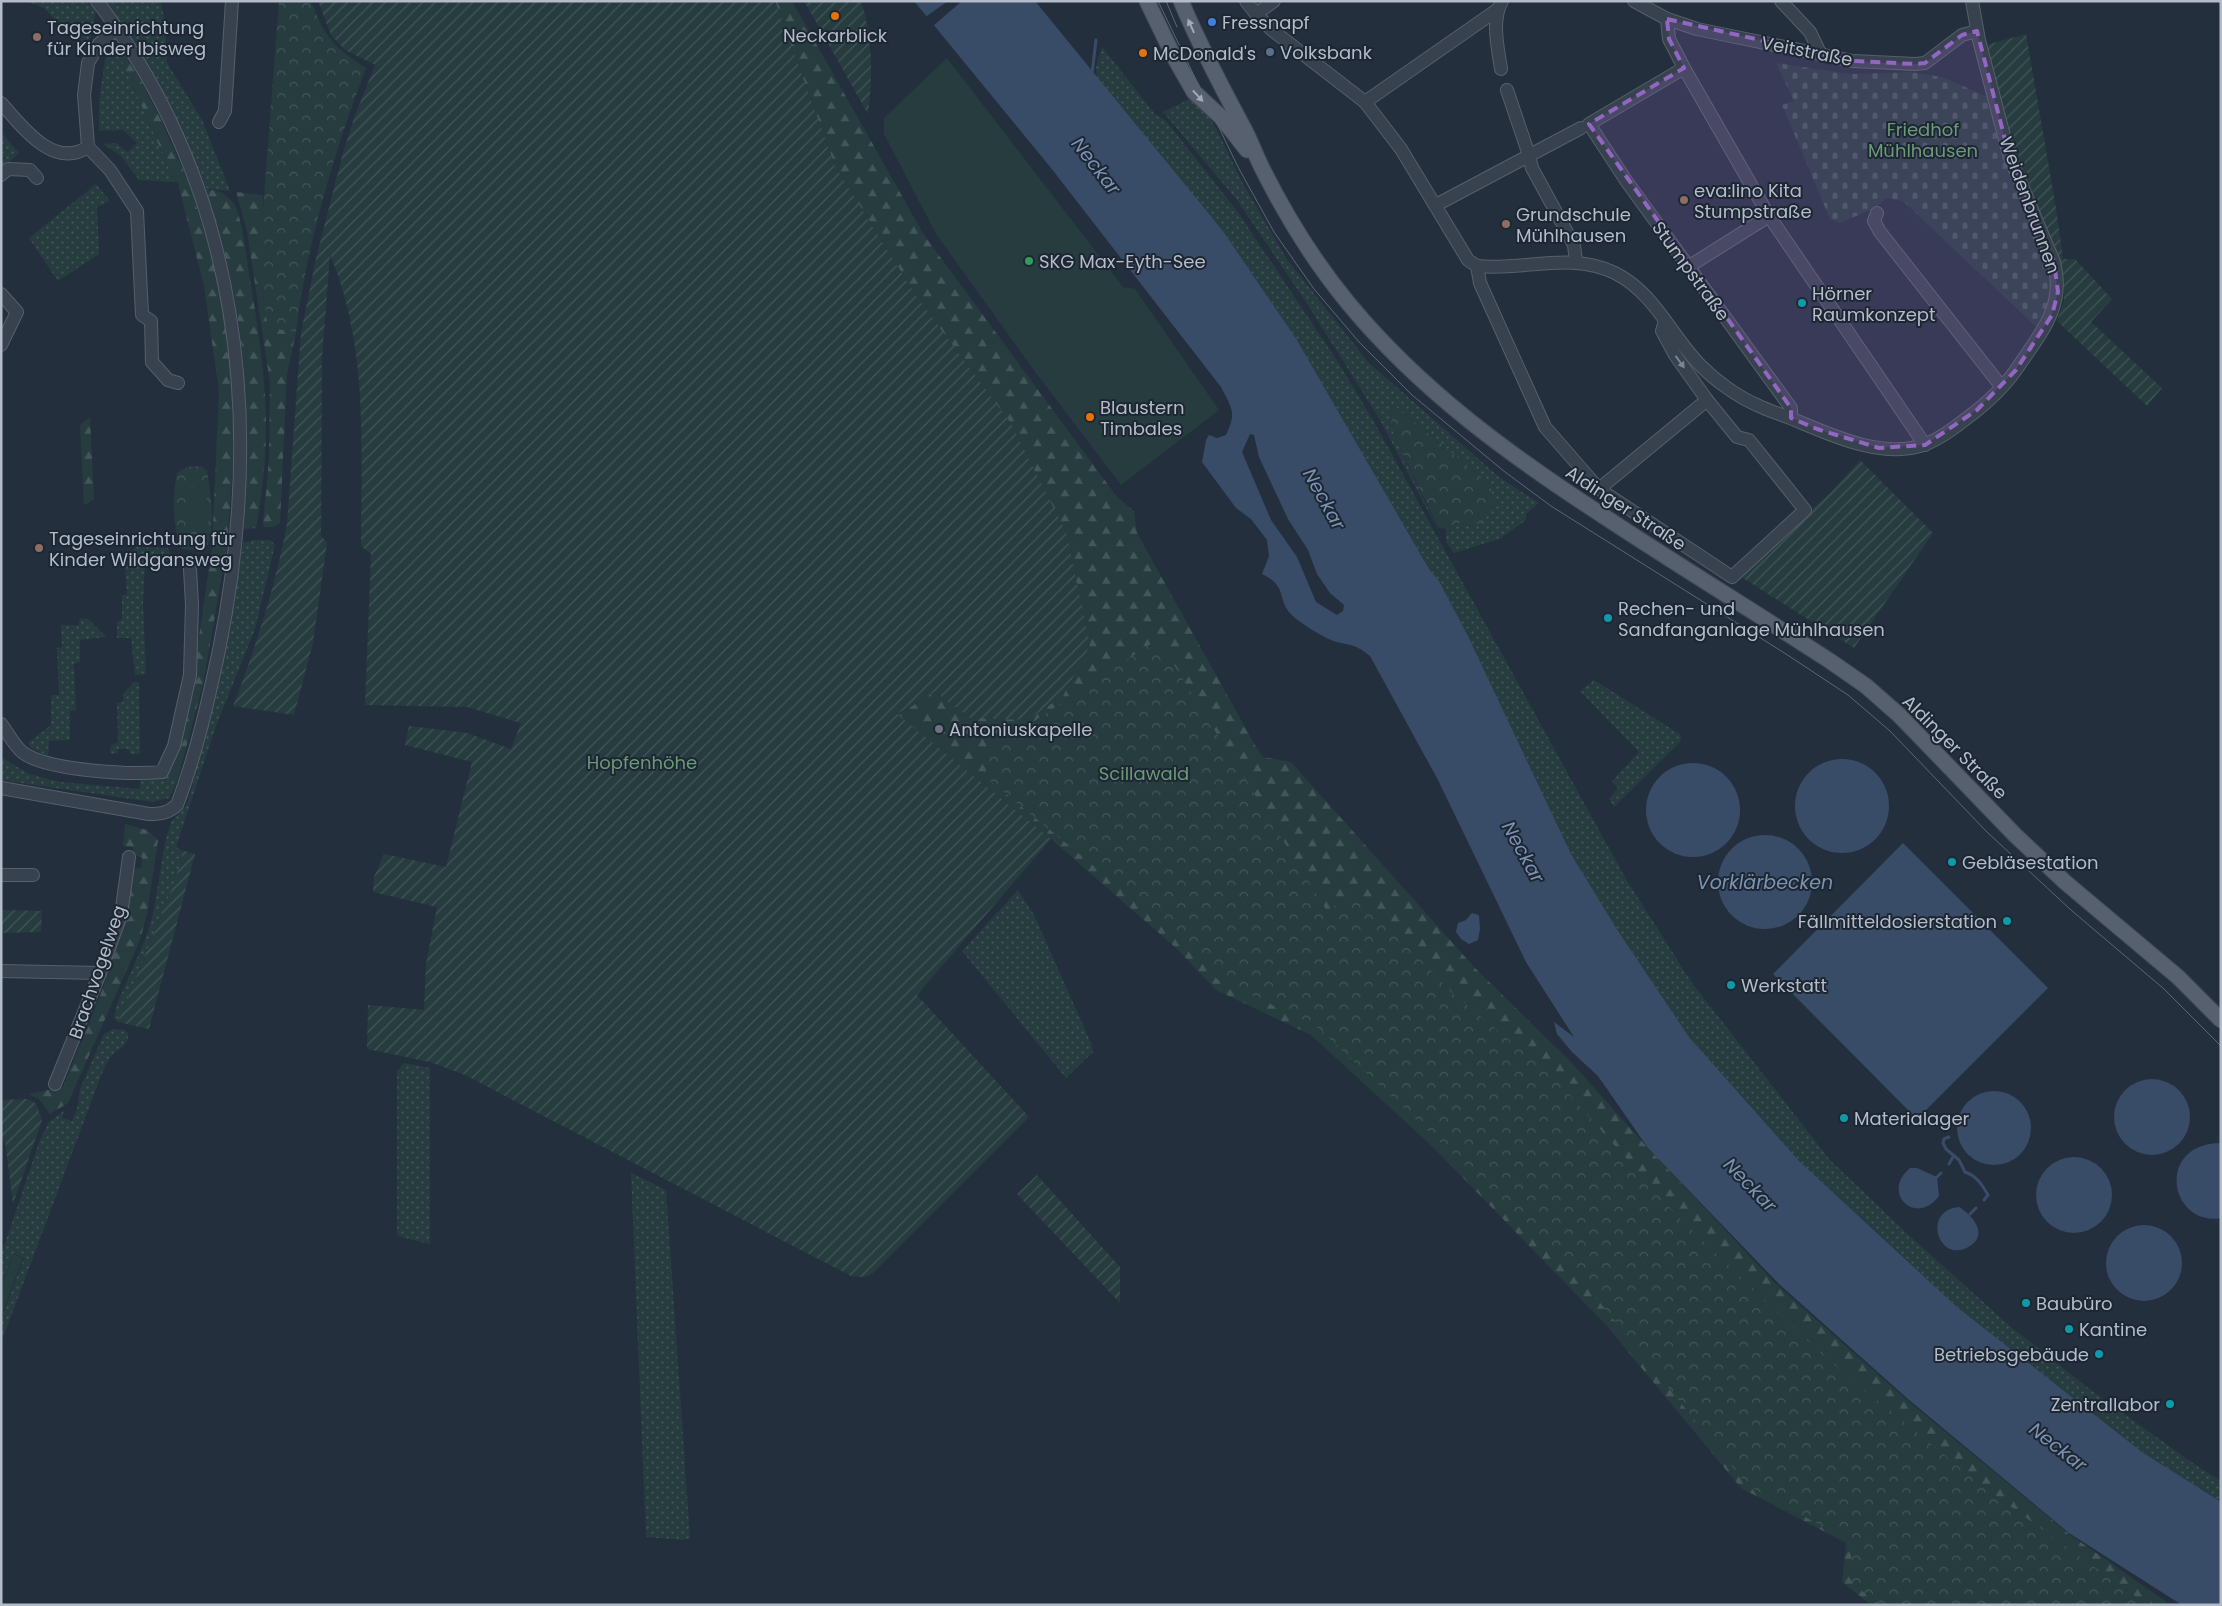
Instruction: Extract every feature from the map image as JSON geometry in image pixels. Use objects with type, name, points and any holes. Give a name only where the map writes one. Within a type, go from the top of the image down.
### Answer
[{"type":"main road","name":"Aldinger Straße","points":[[1147,1],[1173,55],[1194,92],[1232,129],[1261,167]]},
{"type":"main road","name":"Aldinger Straße","points":[[1181,1],[1218,82],[1244,127],[1261,167],[1284,210],[1314,258],[1349,304],[1400,360],[1458,413],[1543,477],[1830,660],[1866,686],[1923,738],[2015,835],[2065,882],[2178,977],[2221,1020]]},
{"type":"street","points":[[1,788],[149,814],[163,814],[177,805],[208,704],[224,622],[234,553],[241,444],[238,371],[234,329],[227,293],[197,185],[170,121],[139,63],[97,1]]},
{"type":"street","points":[[219,122],[225,111],[232,1]]},
{"type":"street","points":[[1246,1],[1272,30],[1365,102],[1401,148],[1468,260],[1478,266]]},
{"type":"street","points":[[1256,14],[1274,1]]},
{"type":"street","name":"Veitstraße","points":[[1634,1],[1667,19],[1697,29],[1853,61],[1925,63],[1962,35],[1977,30]]},
{"type":"street","points":[[1781,1],[1810,32],[1821,55]]},
{"type":"street","name":"Weidenbrunnen","points":[[1478,266],[1492,268],[1576,261],[1615,273],[1646,295],[1701,366],[1724,384],[1755,405],[1859,444],[1902,448],[1925,444],[1948,432],[1978,410],[2016,370],[2052,315],[2058,292],[2058,275],[2051,253],[2009,155],[1977,30],[1972,1]]},
{"type":"street","points":[[1365,102],[1499,6]]},
{"type":"street","points":[[1499,6],[1497,42],[1501,69]]},
{"type":"street","points":[[1667,19],[1669,39],[1684,68],[1769,216],[1925,444]]},
{"type":"street","points":[[117,29],[99,44],[88,63],[84,95],[88,147],[110,170],[137,211],[136,299],[142,315],[151,320],[152,362],[168,380],[178,383]]},
{"type":"street","points":[[1436,205],[1585,126],[1684,68]]},
{"type":"street","points":[[1507,90],[1532,168],[1574,246],[1576,261]]},
{"type":"street","points":[[1,103],[30,136],[48,148],[59,152],[79,153],[88,147]]},
{"type":"street","name":"Stumpstraße","points":[[1585,126],[1791,408],[1790,418]]},
{"type":"street","points":[[1,175],[8,169],[30,170],[37,178]]},
{"type":"street","points":[[1877,213],[1874,221],[1880,232],[2001,386]]},
{"type":"street","points":[[1688,267],[1769,216]]},
{"type":"street","name":"Aldinger Straße","points":[[1478,266],[1480,283],[1545,427],[1599,489],[1732,578],[1805,510],[1749,440],[1737,437],[1707,400],[1599,489]]},
{"type":"street","points":[[1,294],[17,312],[3,341]]},
{"type":"street","points":[[1665,321],[1662,331],[1675,355],[1707,400]]},
{"type":"street","points":[[1,724],[22,751],[37,760],[128,773],[162,772],[174,746],[190,675],[190,569]]},
{"type":"street","name":"Brachvogelweg","points":[[55,1084],[100,973],[121,915],[129,857]]},
{"type":"street","points":[[1,875],[33,875]]},
{"type":"street","points":[[1,971],[100,973]]},
{"type":"highlighted area","points":[[1667,19],[1853,61],[1915,64],[1925,63],[1962,35],[1977,31],[2009,155],[2054,262],[2058,292],[2052,315],[2016,370],[1977,410],[1925,445],[1879,448],[1817,429],[1791,418],[1791,408],[1589,124],[1684,68],[1669,39]]},
{"type":"green space","points":[[26,1],[87,1],[96,11],[91,36],[83,49],[44,8]]},
{"type":"green space","points":[[103,1],[160,1],[165,20],[167,63],[202,120],[230,191],[203,188],[160,91],[134,44]]},
{"type":"green space","points":[[279,1],[311,1],[326,33],[346,54],[366,68],[343,132],[323,198],[307,265],[296,332],[268,327],[262,288],[261,236]]},
{"type":"green space","name":"Hopfenhöhe","points":[[318,1],[775,1],[835,166],[916,296],[1010,422],[1066,532],[1090,645],[1063,696],[1027,720],[970,718],[935,692],[897,714],[1051,839],[917,995],[1029,1117],[872,1274],[862,1277],[851,1276],[465,1075],[430,1062],[367,1049],[368,1005],[424,1010],[426,964],[437,907],[373,892],[374,877],[384,854],[446,867],[472,762],[405,745],[409,726],[467,733],[511,749],[521,723],[467,707],[365,705],[371,554],[361,546],[360,399],[357,362],[351,326],[343,290],[330,255],[322,358],[321,536],[327,543],[313,643],[294,715],[233,706],[264,616],[277,571],[287,524],[301,333],[316,258],[343,153],[354,118],[375,65],[345,50],[331,35]]},
{"type":"green space","name":"Scillawald","points":[[775,1],[792,1],[924,235],[1117,497],[1134,511],[1137,533],[1263,757],[1291,762],[1474,967],[1571,1062],[1648,1148],[1776,1284],[1908,1401],[2069,1534],[2171,1605],[1871,1605],[1842,1582],[1846,1543],[1741,1488],[1605,1324],[1434,1148],[1311,1035],[1216,990],[1176,948],[1051,839],[897,715],[935,692],[970,718],[916,296],[835,166]]},
{"type":"green space","points":[[804,1],[861,1],[868,29],[871,57],[871,86],[868,114]]},
{"type":"green space","points":[[2026,34],[2063,259],[2075,259],[2112,299],[2091,322],[2162,388],[2147,406],[2057,321],[2064,300],[2062,266],[2017,164],[1986,45]]},
{"type":"green space","points":[[1102,47],[1154,113],[1166,121],[1237,211],[1338,362],[1373,420],[1626,879],[1692,983],[1830,1160],[1913,1239],[2011,1327],[2092,1391],[2221,1481],[2221,1502],[2142,1452],[1957,1307],[1799,1161],[1689,1037],[1618,931],[1571,854],[1468,636],[1439,581],[1429,569],[1297,340],[1223,231],[1097,79],[1096,67]]},
{"type":"green space","points":[[118,52],[175,182],[139,180],[121,156],[103,144],[116,143],[128,152],[137,143],[123,130],[99,131],[99,102],[105,59]]},
{"type":"green space","points":[[118,52],[128,56],[160,118],[188,181],[206,237],[230,328],[234,451],[227,547],[203,684],[177,782],[170,770],[192,684],[212,548],[219,391],[204,286],[178,183],[175,182]]},
{"type":"green space","name":"SKG Max-Eyth-See","points":[[947,58],[1123,287],[1135,289],[1219,410],[1121,485],[1036,373],[936,234],[884,134],[884,118]]},
{"type":"green space","name":"Friedhof Mühlhausen","points":[[1776,63],[1851,74],[1910,72],[1942,77],[1988,97],[2051,265],[2050,298],[2036,327],[1903,201],[1886,198],[1875,208],[1840,223],[1830,219],[1782,105],[1794,101]]},
{"type":"green space","points":[[1191,98],[1201,104],[1217,130],[1242,182],[1286,258],[1368,362],[1499,477],[1539,503],[1526,514],[1526,520],[1499,539],[1454,553],[1446,542],[1446,529],[1459,523],[1473,526],[1490,484],[1396,407],[1390,410],[1394,435],[1440,534],[1380,420],[1308,305],[1237,200],[1163,112]]},
{"type":"green space","points":[[1,132],[19,153],[1,169]]},
{"type":"green space","points":[[96,184],[110,201],[97,207],[99,254],[58,281],[29,238]]},
{"type":"green space","points":[[205,189],[217,191],[224,195],[231,200],[237,209],[256,315],[264,379],[266,445],[256,528],[244,529],[247,426],[239,323],[223,247]]},
{"type":"green space","points":[[236,192],[263,195],[262,288],[268,327],[296,332],[287,374],[280,523],[274,527],[264,527],[263,523],[269,460],[270,383],[247,231]]},
{"type":"green space","points":[[1396,407],[1490,484],[1494,504],[1484,521],[1473,526],[1459,523],[1446,529],[1438,527],[1394,435],[1390,410]]},
{"type":"green space","points":[[90,417],[94,499],[84,505],[80,425]]},
{"type":"green space","points":[[1860,460],[1933,533],[1854,648],[1738,575],[1830,493]]},
{"type":"green space","points":[[200,466],[207,470],[210,488],[212,521],[209,541],[206,548],[182,549],[176,531],[174,512],[174,492],[177,473],[186,467]]},
{"type":"green space","points":[[206,486],[208,525],[187,526],[185,488]]},
{"type":"green space","points":[[254,540],[270,540],[275,545],[255,629],[216,726],[176,847],[181,850],[182,858],[173,886],[118,1022],[114,1018],[117,1004],[145,940],[153,915],[165,843],[171,822],[187,804],[191,791],[215,696],[243,543]]},
{"type":"green space","points":[[136,547],[168,548],[174,561],[145,562],[143,604],[146,674],[135,675],[131,638],[117,638],[117,622],[122,619],[122,595],[127,595],[124,554],[130,554]]},
{"type":"green space","points":[[80,618],[88,619],[106,637],[80,640],[80,662],[74,664],[76,710],[70,711],[70,740],[49,741],[48,756],[31,748],[28,743],[51,725],[51,695],[59,695],[57,648],[62,647],[61,625],[79,625]]},
{"type":"green space","name":"Scillawald","points":[[1158,639],[1327,911],[1356,891],[1452,993],[1554,1077],[1679,1218],[1828,1360],[1985,1488],[2147,1605],[1880,1605],[1852,1583],[1851,1542],[1747,1485],[1564,1258],[1315,1025],[1217,979],[1175,932],[984,776],[992,749]]},
{"type":"green space","points":[[1594,680],[1681,735],[1680,742],[1614,807],[1609,799],[1618,788],[1612,781],[1639,752],[1580,691]]},
{"type":"green space","points":[[134,682],[139,682],[140,754],[130,754],[129,749],[118,749],[117,754],[110,753],[111,745],[118,742],[117,703],[123,702],[123,694]]},
{"type":"green space","points":[[1,757],[29,774],[60,782],[140,789],[140,778],[161,779],[170,770],[177,782],[169,798],[152,802],[1,780]]},
{"type":"green space","points":[[125,824],[147,830],[158,840],[147,914],[140,940],[68,1103],[50,1114],[39,1099],[28,1094],[63,1087],[100,996],[128,913],[131,869],[141,868],[142,857],[133,855],[133,847],[123,846]]},
{"type":"green space","points":[[181,850],[195,854],[149,1029],[118,1022],[173,886],[182,858]]},
{"type":"green space","points":[[1018,890],[1034,915],[1091,1043],[1093,1052],[1066,1078],[962,951]]},
{"type":"green space","points":[[1,910],[42,911],[41,932],[1,933]]},
{"type":"green space","points":[[113,1029],[124,1030],[128,1033],[127,1042],[110,1058],[102,1072],[1,1343],[1,1319],[24,1258],[13,1253],[1,1285],[1,1255],[40,1140],[49,1122],[64,1111],[62,1118],[72,1121],[77,1109],[80,1089],[104,1034]]},
{"type":"green space","points":[[404,1063],[430,1068],[430,1244],[397,1236],[397,1071]]},
{"type":"green space","points":[[27,1099],[33,1101],[37,1106],[42,1120],[13,1204],[5,1141],[1,1142],[1,1100]]},
{"type":"green space","points":[[631,1173],[666,1190],[690,1538],[683,1540],[646,1537]]},
{"type":"green space","points":[[1037,1175],[1120,1267],[1120,1303],[1017,1194]]},
{"type":"green space","points":[[13,1254],[23,1258],[1,1317],[1,1287]]},
{"type":"water","name":"Neckar","points":[[914,1],[1035,1],[1223,231],[1297,340],[1429,569],[1439,581],[1468,636],[1571,854],[1618,931],[1689,1037],[1799,1161],[1957,1307],[2142,1452],[2221,1502],[2221,1605],[2182,1605],[2069,1533],[1908,1399],[1779,1284],[1648,1148],[1598,1076],[1572,1052],[1557,1034],[1554,1022],[1574,1037],[1526,962],[1438,780],[1370,656],[1354,646],[1327,638],[1295,618],[1285,606],[1276,584],[1262,574],[1269,556],[1267,540],[1251,519],[1236,508],[1202,462],[1206,440],[1209,435],[1217,438],[1226,435],[1231,421],[1232,411],[1221,387],[1051,168]],"holes":[[[1250,434],[1254,435],[1259,457],[1288,519],[1308,550],[1317,574],[1330,593],[1344,605],[1343,611],[1337,615],[1316,602],[1297,557],[1271,520],[1242,452]]]},
{"type":"water","name":"Vorklärbecken","points":[[1842,759],[1860,762],[1875,773],[1886,788],[1889,806],[1886,824],[1875,839],[1860,850],[1842,853],[1824,850],[1809,839],[1798,824],[1795,806],[1798,788],[1809,773],[1824,762]]},
{"type":"water","points":[[1693,763],[1711,767],[1726,777],[1736,792],[1740,810],[1736,828],[1726,843],[1711,853],[1693,857],[1675,853],[1660,843],[1650,828],[1646,810],[1650,792],[1660,777],[1675,767]]},
{"type":"water","name":"Vorklärbecken","points":[[1765,835],[1783,838],[1798,849],[1809,864],[1812,882],[1809,900],[1798,915],[1783,926],[1765,929],[1747,926],[1732,915],[1721,900],[1718,882],[1721,864],[1732,849],[1747,838]]},
{"type":"water","points":[[1903,843],[2048,988],[1917,1119],[1773,974]]},
{"type":"water","points":[[1472,913],[1479,915],[1480,929],[1478,940],[1469,944],[1461,939],[1456,932],[1458,923],[1466,920]]},
{"type":"water","points":[[2152,1079],[2166,1082],[2179,1090],[2187,1103],[2190,1117],[2187,1131],[2179,1144],[2166,1152],[2152,1155],[2138,1152],[2125,1144],[2117,1131],[2114,1117],[2117,1103],[2125,1090],[2138,1082]]},
{"type":"water","points":[[1987,1091],[2001,1091],[2015,1097],[2025,1107],[2031,1121],[2031,1135],[2025,1149],[2015,1159],[2001,1165],[1987,1165],[1973,1159],[1963,1149],[1957,1135],[1957,1121],[1963,1107],[1973,1097]]},
{"type":"water","points":[[2221,1143],[2221,1218],[2204,1217],[2190,1210],[2181,1198],[2177,1184],[2178,1170],[2186,1156],[2200,1147]]},
{"type":"water","points":[[2074,1157],[2088,1160],[2101,1168],[2109,1181],[2112,1195],[2109,1209],[2101,1222],[2088,1230],[2074,1233],[2060,1230],[2047,1222],[2039,1209],[2036,1195],[2039,1181],[2047,1168],[2060,1160]]},
{"type":"water","points":[[1910,1168],[1917,1168],[1937,1177],[1939,1196],[1930,1205],[1921,1208],[1912,1207],[1905,1203],[1900,1196],[1899,1187],[1902,1178]]},
{"type":"water","points":[[1959,1207],[1973,1220],[1978,1230],[1978,1236],[1976,1241],[1970,1246],[1959,1250],[1950,1249],[1943,1244],[1937,1226],[1940,1218],[1947,1211]]},
{"type":"water","points":[[2144,1225],[2158,1228],[2171,1236],[2179,1249],[2182,1263],[2179,1277],[2171,1290],[2158,1298],[2144,1301],[2130,1298],[2117,1290],[2109,1277],[2106,1263],[2109,1249],[2117,1236],[2130,1228]]},
{"type":"pier","points":[[948,1],[962,1],[932,27],[924,18]]},
{"type":"waterway","points":[[1092,74],[1096,40]]},
{"type":"waterway","points":[[1949,1137],[1944,1139],[1943,1143],[1946,1149],[1959,1160],[1965,1172],[1976,1178],[1981,1184],[1988,1195],[1984,1200]]},
{"type":"waterway","points":[[1949,1164],[1953,1157]]},
{"type":"waterway","points":[[1937,1177],[1941,1173]]},
{"type":"waterway","points":[[1970,1214],[1976,1208]]},
{"type":"tram line","points":[[1158,1],[1238,167],[1274,232],[1314,289],[1359,342],[1412,395],[1505,472],[1551,506],[1848,695],[1890,731],[1987,832],[2071,910],[2164,989],[2221,1046]]},
{"type":"tram line","points":[[1166,1],[1177,27]]},
{"type":"place","name":"Neckarblick","points":[[835,16]]},
{"type":"place","name":"Fressnapf","points":[[1212,22]]},
{"type":"place","name":"Tageseinrichtung für Kinder Ibisweg","points":[[37,37]]},
{"type":"place","name":"Volksbank","points":[[1270,52]]},
{"type":"place","name":"McDonald's","points":[[1143,53]]},
{"type":"place","name":"eva:lino Kita Stumpstraße","points":[[1684,200]]},
{"type":"place","name":"Grundschule Mühlhausen","points":[[1506,224]]},
{"type":"place","name":"SKG Max-Eyth-See","points":[[1029,261]]},
{"type":"place","name":"Hörner Raumkonzept","points":[[1802,303]]},
{"type":"place","name":"Blaustern Timbales","points":[[1090,417]]},
{"type":"place","name":"Tageseinrichtung für Kinder Wildgansweg","points":[[39,548]]},
{"type":"place","name":"Rechen- und Sandfanganlage Mühlhausen","points":[[1608,618]]},
{"type":"place","name":"Antoniuskapelle","points":[[939,729]]},
{"type":"place","name":"Gebläsestation","points":[[1952,862]]},
{"type":"place","name":"Fällmitteldosierstation","points":[[2007,921]]},
{"type":"place","name":"Werkstatt","points":[[1731,985]]},
{"type":"place","name":"Materialager","points":[[1844,1118]]},
{"type":"place","name":"Baubüro","points":[[2026,1303]]},
{"type":"place","name":"Kantine","points":[[2069,1329]]},
{"type":"place","name":"Betriebsgebäude","points":[[2099,1354]]},
{"type":"place","name":"Zentrallabor","points":[[2170,1404]]}]
